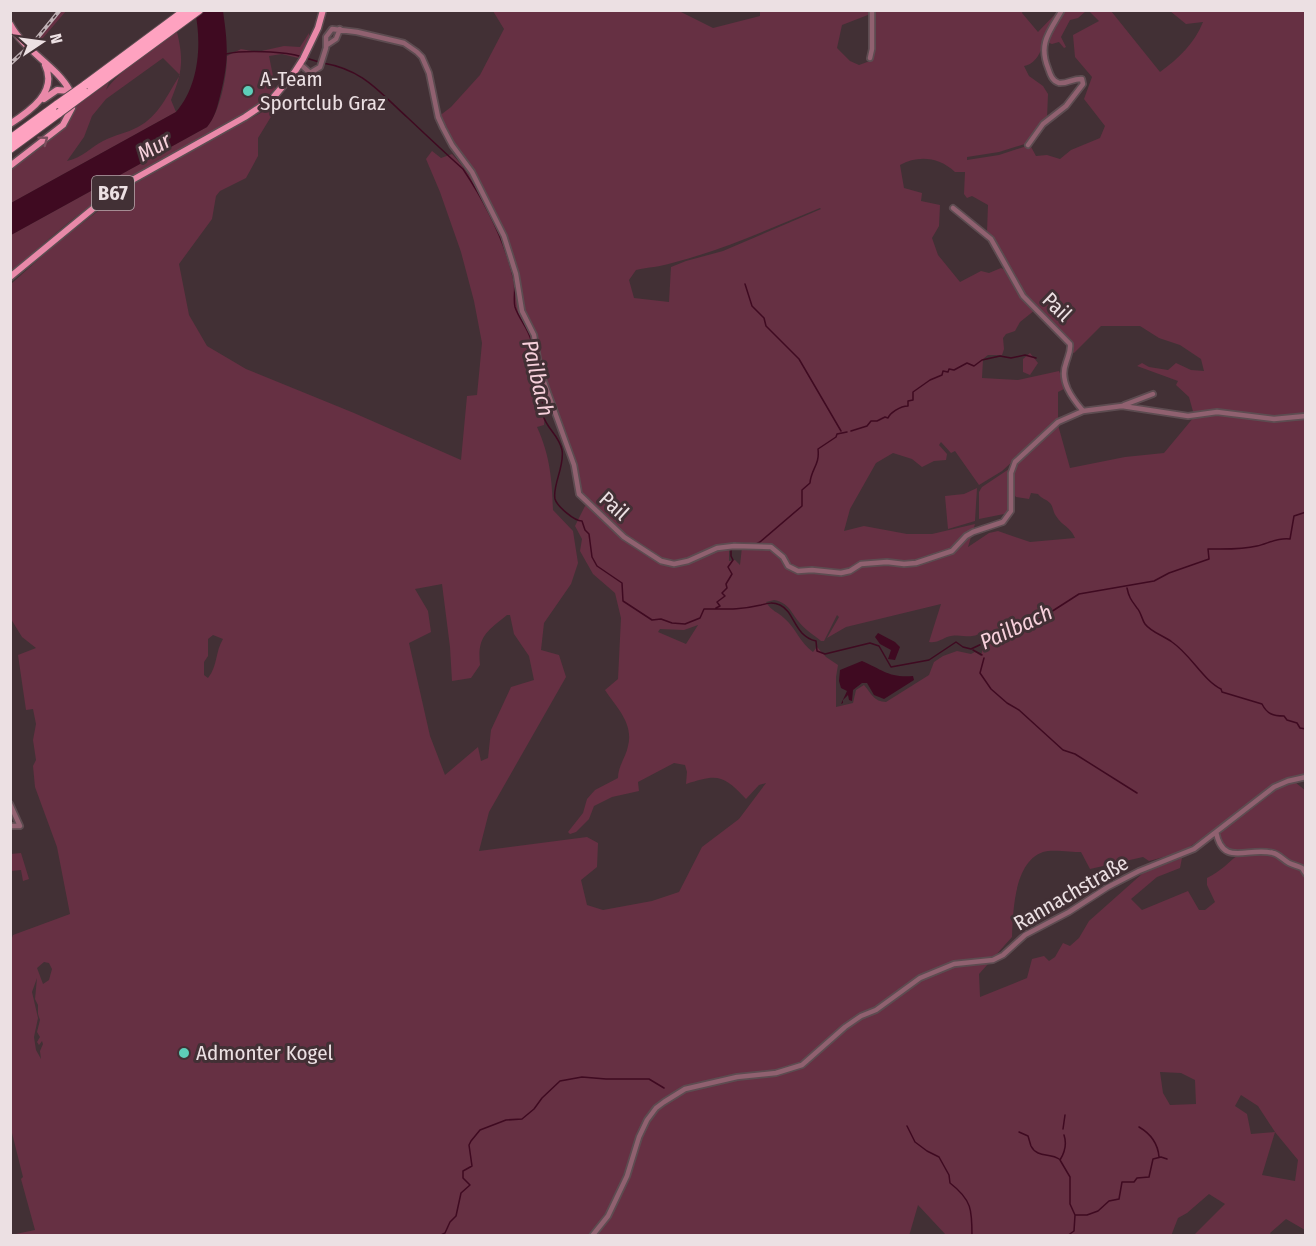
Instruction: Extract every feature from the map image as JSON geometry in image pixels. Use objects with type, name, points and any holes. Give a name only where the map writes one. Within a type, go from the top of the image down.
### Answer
[{"type":"highway","points":[[10,149],[186,10]]},
{"type":"highway","points":[[86,89],[199,10]]},
{"type":"highway","points":[[10,139],[59,109]]},
{"type":"main road","name":"B67","points":[[10,277],[118,189],[261,107],[280,91],[302,60],[318,28],[323,10]]},
{"type":"main road","points":[[10,124],[57,90],[70,91],[59,76],[12,27]]},
{"type":"main road","points":[[37,104],[46,92],[48,83],[47,70],[42,60]]},
{"type":"main road","points":[[10,166],[63,125],[72,108]]},
{"type":"street","points":[[870,58],[872,10]]},
{"type":"street","points":[[1028,145],[1043,124],[1066,106],[1083,84],[1082,79],[1079,78],[1065,83],[1056,82],[1046,64],[1044,49],[1048,32],[1062,10]]},
{"type":"street","points":[[302,60],[310,73],[320,67],[325,57],[327,34],[332,29],[340,29],[336,39],[327,45]]},
{"type":"street","name":"Pail","points":[[340,29],[404,43],[422,57],[429,73],[438,117],[443,128],[452,145],[472,172],[504,236],[516,274],[522,311],[534,335],[540,371],[574,465],[579,494],[624,537],[661,561],[674,564],[726,546],[756,546],[776,550],[788,566],[798,571],[841,573],[850,571],[861,564],[887,562],[904,564],[941,556],[952,551],[973,531],[1003,522],[1008,517],[1012,504],[1011,473],[1016,462],[1058,422],[1083,411],[1122,406],[1154,394]]},
{"type":"street","name":"Pail","points":[[953,208],[991,239],[1023,296],[1070,344],[1064,376],[1072,398],[1083,411]]},
{"type":"street","name":"Pail","points":[[1122,406],[1188,416],[1217,412],[1274,419],[1305,416]]},
{"type":"street","name":"Rannachstraße","points":[[592,1236],[608,1216],[627,1176],[639,1137],[647,1120],[664,1102],[685,1089],[737,1077],[776,1073],[802,1065],[844,1027],[876,1010],[920,978],[953,964],[993,960],[1003,955],[1032,931],[1070,912],[1100,892],[1186,853],[1274,788],[1288,781],[1305,777]]},
{"type":"street","points":[[10,804],[20,826],[10,826]]},
{"type":"street","points":[[1216,832],[1218,842],[1224,851],[1234,854],[1253,851],[1276,854],[1302,868],[1305,874]]},
{"type":"shaded area","points":[[1023,10],[1022,13],[1038,32],[1058,11],[1086,11],[1078,18],[1070,20],[1061,37],[1066,47],[1064,48],[1059,42],[1052,44],[1044,41],[1035,60],[1024,66],[1029,76],[1043,86],[1048,94],[1047,118],[1037,128],[1028,143],[999,152],[967,157],[967,160],[999,155],[1030,145],[1036,156],[1047,155],[1060,159],[1071,150],[1100,138],[1105,126],[1084,99],[1092,77],[1075,57],[1073,35],[1099,21],[1089,11],[1111,11],[1160,72],[1185,50],[1203,22],[1186,24],[1170,11],[1305,11],[1305,415],[1277,418],[1217,413],[1272,420],[1305,417],[1306,775],[1290,778],[1306,791],[1304,871],[1306,886],[1305,1230],[1286,1219],[1270,1233],[1271,1235],[1194,1235],[1225,1204],[1209,1194],[1178,1218],[1171,1236],[946,1235],[918,1205],[909,1236],[11,1235],[35,1230],[21,1179],[23,1177],[11,1129],[11,941],[13,935],[70,914],[57,847],[35,787],[33,766],[36,760],[33,740],[36,724],[33,709],[26,710],[18,655],[36,648],[22,637],[11,619],[11,284],[57,243],[129,187],[280,102],[258,138],[258,156],[246,178],[220,191],[216,196],[212,219],[179,264],[189,315],[207,346],[246,369],[461,460],[467,396],[477,395],[482,343],[461,252],[426,159],[432,151],[441,158],[452,154],[481,193],[508,253],[515,275],[519,306],[524,318],[516,274],[504,236],[472,172],[452,145],[438,117],[451,107],[480,75],[504,29],[493,11],[679,11],[713,28],[760,16],[760,11]],"holes":[[[873,13],[873,48],[870,61],[859,65],[850,61],[837,48],[842,25]],[[928,159],[942,163],[955,172],[965,172],[964,194],[967,198],[972,196],[988,205],[987,232],[997,244],[1022,292],[1073,345],[1072,352],[1074,353],[1101,326],[1140,326],[1159,338],[1180,345],[1201,359],[1204,371],[1191,370],[1176,363],[1168,370],[1149,367],[1142,363],[1137,366],[1178,381],[1176,385],[1189,397],[1194,415],[1217,413],[1194,417],[1164,453],[1125,457],[1070,468],[1058,425],[1049,431],[1015,467],[1013,493],[1016,497],[1029,499],[1031,493],[1038,494],[1050,503],[1058,519],[1075,538],[1030,542],[998,531],[989,533],[968,547],[975,524],[932,534],[907,534],[864,526],[844,531],[850,509],[876,463],[893,453],[912,459],[922,467],[934,461],[946,460],[947,454],[939,445],[941,442],[951,453],[955,451],[979,485],[1002,471],[1058,420],[1058,392],[1066,388],[1059,371],[1018,380],[982,378],[983,359],[988,355],[1002,355],[1003,338],[1006,334],[1015,331],[1020,322],[1035,310],[1020,294],[1010,272],[1001,268],[989,273],[981,271],[960,282],[938,255],[932,238],[939,226],[940,205],[921,201],[922,193],[904,188],[900,165],[914,160]],[[820,208],[723,251],[671,267],[669,302],[634,298],[629,280],[636,270],[691,258]],[[525,320],[534,335],[540,371],[574,465],[579,494],[592,507],[585,506],[575,526],[582,539],[580,551],[593,574],[615,593],[621,618],[618,679],[605,690],[623,716],[629,738],[618,778],[595,790],[587,799],[583,813],[568,832],[570,834],[576,832],[589,819],[594,806],[612,797],[639,791],[638,782],[674,763],[685,765],[686,784],[719,778],[731,785],[746,799],[759,785],[766,783],[739,819],[702,847],[679,892],[652,901],[603,910],[587,905],[581,880],[597,867],[598,843],[587,837],[479,851],[489,812],[566,677],[559,655],[541,650],[544,623],[571,584],[578,563],[573,531],[553,510],[550,468],[537,427],[544,425],[546,391],[537,370],[533,339]],[[601,516],[643,552],[663,562],[674,564],[673,566],[664,564],[643,554],[607,524]],[[753,545],[770,549],[742,547],[740,565],[735,560],[729,561],[729,547],[717,549],[691,560],[710,551],[726,546]],[[442,584],[452,681],[471,678],[480,665],[480,648],[484,636],[507,615],[510,615],[514,634],[529,656],[534,680],[511,687],[491,730],[488,758],[481,761],[478,747],[445,775],[430,736],[409,643],[431,632],[428,611],[415,589]],[[774,600],[783,603],[799,622],[821,641],[824,641],[837,615],[839,617],[827,638],[846,627],[941,604],[929,642],[952,636],[973,636],[983,632],[985,639],[981,656],[975,652],[971,654],[957,651],[943,656],[934,662],[929,675],[886,702],[876,699],[864,685],[856,690],[853,703],[836,707],[838,665],[817,647],[813,652],[788,622],[766,602]],[[698,625],[686,644],[658,632],[660,629],[684,630]],[[213,635],[223,639],[208,678],[204,675],[204,662],[208,656],[208,639]],[[1217,828],[1226,848],[1240,853],[1207,878],[1207,885],[1215,902],[1205,910],[1199,910],[1188,891],[1142,910],[1131,899],[1157,877],[1180,868],[1182,858],[1143,873],[1089,921],[1079,938],[1070,946],[1063,943],[1055,957],[1049,961],[1044,956],[1032,959],[1027,978],[980,997],[979,974],[1012,937],[1017,888],[1026,866],[1033,857],[1047,851],[1081,852],[1090,869],[1143,857],[1149,861],[1182,852]],[[44,962],[49,963],[52,969],[49,980],[43,984],[37,968]],[[37,978],[35,999],[40,1020],[37,1032],[40,1037],[37,1042],[39,1045],[42,1041],[43,1044],[40,1051],[41,1059],[36,1050],[34,1037],[38,1018],[32,992]],[[1160,1072],[1181,1073],[1195,1080],[1196,1104],[1170,1105],[1163,1093]],[[1241,1095],[1258,1106],[1275,1132],[1251,1134],[1247,1114],[1235,1106]],[[1275,1132],[1298,1160],[1295,1181],[1262,1175]]]},
{"type":"shaded area","points":[[61,11],[66,11],[36,46],[34,44]]},
{"type":"shaded area","points":[[177,32],[181,51],[180,75],[163,58],[106,99],[92,116],[84,137],[67,161],[107,139],[134,129],[152,117],[179,77],[171,100],[176,112],[11,203],[11,163],[61,123],[60,118],[109,82],[106,90],[130,66]]},
{"type":"shaded area","points":[[309,33],[309,40],[303,54],[298,58],[282,54],[269,56],[275,89],[256,105],[215,133],[107,194],[57,232],[11,273],[11,235],[207,127],[216,112],[222,93],[227,56],[241,49],[257,52],[284,46],[300,47]]},
{"type":"shaded area","points":[[1030,353],[1038,363],[1030,375],[1023,372],[1023,359]]},
{"type":"shaded area","points":[[1009,469],[1009,513],[979,519],[979,492],[982,487]]},
{"type":"shaded area","points":[[977,488],[975,521],[948,529],[945,496],[964,494]]},
{"type":"shaded area","points":[[21,853],[29,879],[23,881],[21,870],[11,871],[11,854]]},
{"type":"water","name":"Mur","points":[[195,11],[223,11],[226,34],[227,54],[223,84],[215,112],[207,127],[11,235],[11,203],[176,112],[190,90],[197,64],[198,37]]},
{"type":"water","points":[[878,633],[900,647],[895,660],[888,659],[891,650],[880,644],[875,637]]},
{"type":"water","points":[[862,661],[892,675],[913,676],[914,680],[884,699],[874,695],[867,683],[862,683],[853,690],[852,701],[849,700],[848,695],[841,704],[847,691],[841,688],[840,670]]},
{"type":"waterway","name":"Pailbach","points":[[226,54],[264,52],[286,53],[302,57]]},
{"type":"waterway","name":"Pailbach","points":[[306,58],[319,62]]},
{"type":"waterway","name":"Pailbach","points":[[323,63],[350,71],[370,83],[463,169],[479,195],[500,236],[510,265],[515,283],[515,307],[533,346],[535,369],[542,387],[543,415],[562,450],[562,463],[555,488],[555,499],[566,513],[582,521],[589,534],[592,557],[597,566],[622,583],[623,601],[652,620],[661,619],[685,624],[700,618],[704,609],[753,607],[775,603],[785,608],[803,634],[816,641],[817,651],[825,654],[870,643],[879,646],[891,667],[929,660],[956,642],[971,649],[1018,622],[1040,619],[1079,594],[1154,581],[1169,573],[1209,559],[1208,549],[1245,548],[1290,539],[1294,516],[1306,512]]},
{"type":"waterway","points":[[745,284],[752,306],[764,318],[766,326],[799,359],[841,431]]},
{"type":"waterway","points":[[851,431],[867,426],[871,421],[888,418],[896,410],[908,406],[908,401],[913,400],[913,392],[942,375],[943,371],[948,372],[949,369],[954,370],[967,363],[974,366],[982,360],[1000,356],[1011,358],[1025,355],[1036,358]]},
{"type":"waterway","points":[[732,544],[760,542],[802,506],[802,490],[810,483],[818,459],[818,449],[837,434],[847,432]]},
{"type":"waterway","points":[[716,608],[720,606],[717,602],[725,596],[722,593],[727,588],[726,584],[732,574],[728,567],[733,560],[731,548]]},
{"type":"waterway","points":[[1127,588],[1148,627],[1179,647],[1208,680],[1222,692],[1262,704],[1271,714],[1284,716],[1287,720],[1297,723],[1300,728],[1306,729]]},
{"type":"waterway","points":[[973,650],[982,655]]},
{"type":"waterway","points":[[984,658],[980,673],[991,689],[1019,710],[1063,750],[1075,754],[1137,793]]},
{"type":"waterway","points":[[439,1236],[445,1233],[456,1216],[461,1193],[470,1185],[463,1178],[463,1171],[472,1166],[469,1145],[480,1130],[506,1120],[522,1119],[560,1081],[582,1077],[649,1079],[664,1088]]},
{"type":"waterway","points":[[1063,1129],[1065,1115]]},
{"type":"waterway","points":[[907,1126],[915,1142],[939,1157],[949,1175],[950,1183],[967,1200],[972,1219],[972,1236]]},
{"type":"waterway","points":[[1139,1127],[1153,1140],[1159,1157]]},
{"type":"waterway","points":[[1019,1132],[1028,1136],[1034,1150],[1059,1159]]},
{"type":"waterway","points":[[1064,1135],[1065,1148],[1060,1160],[1070,1177],[1070,1204],[1075,1215]]},
{"type":"waterway","points":[[1067,1236],[1074,1231],[1075,1215],[1087,1215],[1098,1211],[1109,1201],[1119,1199],[1122,1182],[1134,1182],[1137,1178],[1149,1177],[1153,1159],[1161,1157],[1167,1159]]},
{"type":"railway","points":[[10,64],[34,42],[60,10]]},
{"type":"place","name":"A-Team Sportclub Graz","points":[[248,91]]},
{"type":"place","name":"Admonter Kogel","points":[[184,1053]]}]
